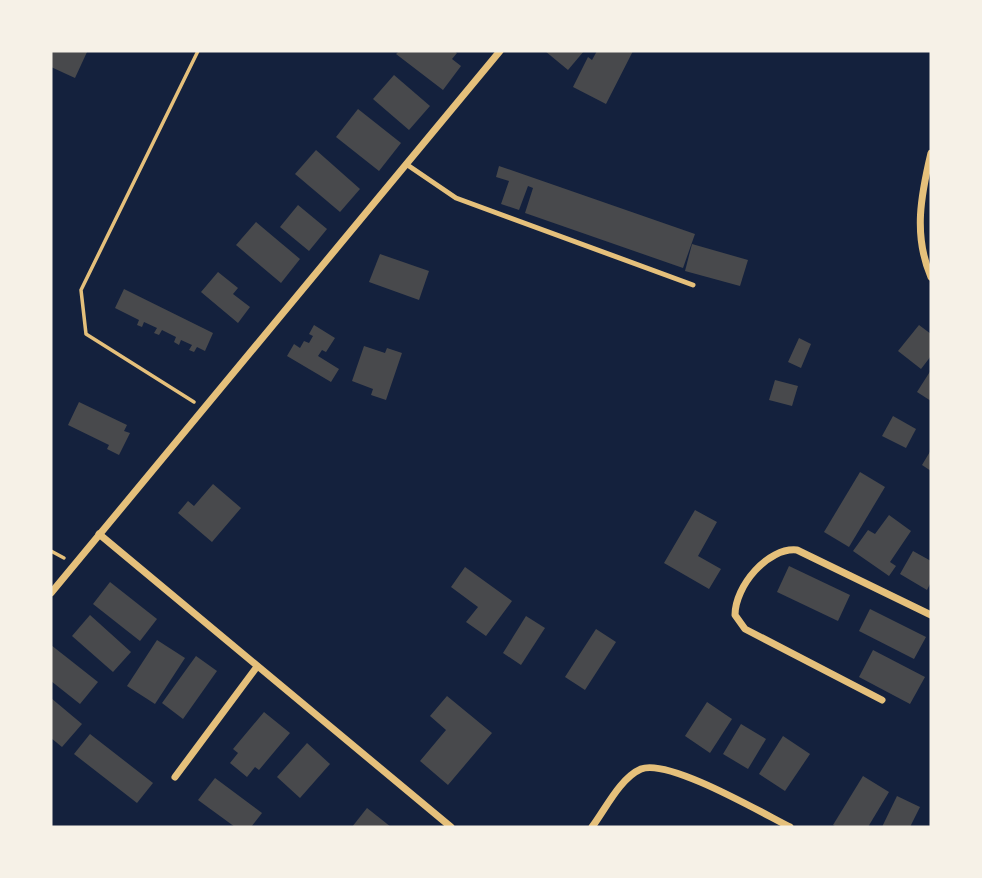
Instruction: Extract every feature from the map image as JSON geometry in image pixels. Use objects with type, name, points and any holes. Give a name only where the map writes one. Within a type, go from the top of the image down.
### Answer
[{"type":"street","points":[[51,593],[500,51]]},
{"type":"street","points":[[931,153],[919,211],[923,253],[931,276]]},
{"type":"street","points":[[99,534],[256,668],[452,827]]},
{"type":"street","points":[[882,700],[745,629],[735,615],[744,588],[758,569],[778,552],[797,550],[931,615]]},
{"type":"street","points":[[175,776],[256,668]]},
{"type":"street","points":[[592,827],[628,778],[640,769],[652,766],[675,770],[790,827]]},
{"type":"lane","points":[[407,164],[456,198],[693,285]]},
{"type":"path","points":[[198,51],[81,290],[86,334],[204,408]]},
{"type":"building","points":[[51,51],[87,52],[75,78],[51,67]]},
{"type":"building","points":[[399,51],[454,51],[457,53],[452,59],[461,66],[443,90],[396,54]]},
{"type":"building","points":[[545,51],[584,51],[568,70]]},
{"type":"building","points":[[597,51],[633,51],[606,104],[573,87],[588,57],[592,60]]},
{"type":"building","points":[[394,75],[430,106],[409,130],[373,99]]},
{"type":"building","points":[[358,109],[401,143],[379,171],[336,137]]},
{"type":"building","points":[[316,150],[360,189],[340,212],[295,174]]},
{"type":"building","points":[[499,166],[695,234],[683,268],[525,213],[533,188],[528,186],[519,210],[501,204],[509,181],[496,177]]},
{"type":"building","points":[[298,205],[327,229],[309,251],[280,227]]},
{"type":"building","points":[[256,222],[300,259],[281,283],[236,245]]},
{"type":"building","points":[[692,244],[748,260],[740,286],[685,271]]},
{"type":"building","points":[[380,254],[429,271],[419,300],[369,282]]},
{"type":"building","points":[[218,272],[238,288],[233,294],[250,307],[238,323],[201,292]]},
{"type":"building","points":[[124,289],[213,333],[205,351],[197,347],[194,352],[189,350],[192,345],[181,340],[179,345],[174,342],[176,337],[162,330],[159,335],[154,333],[157,328],[144,322],[142,327],[137,325],[139,320],[115,308]]},
{"type":"building","points":[[314,325],[335,338],[326,352],[322,350],[318,356],[339,369],[331,382],[287,356],[294,344],[300,348],[304,341],[309,343],[313,336],[309,334]]},
{"type":"building","points":[[919,325],[931,334],[931,356],[921,369],[898,351]]},
{"type":"building","points":[[799,338],[811,344],[801,368],[788,362]]},
{"type":"building","points":[[364,346],[385,353],[387,348],[402,353],[386,400],[371,395],[373,389],[352,381]]},
{"type":"building","points":[[931,370],[931,401],[917,392]]},
{"type":"building","points":[[775,380],[798,386],[792,406],[769,400]]},
{"type":"building","points":[[79,402],[127,425],[124,431],[130,433],[119,455],[107,449],[109,445],[68,425]]},
{"type":"building","points":[[893,416],[916,429],[906,448],[882,436]]},
{"type":"building","points":[[931,450],[931,471],[922,465]]},
{"type":"building","points":[[860,472],[885,487],[849,547],[824,532]]},
{"type":"building","points":[[213,484],[241,508],[212,542],[178,513],[188,501],[194,506]]},
{"type":"building","points":[[695,510],[717,522],[698,556],[721,569],[709,589],[664,563]]},
{"type":"building","points":[[889,515],[911,531],[890,562],[896,566],[889,576],[853,551],[868,530],[875,534]]},
{"type":"building","points":[[913,551],[931,561],[931,582],[927,590],[900,574]]},
{"type":"building","points":[[789,566],[850,595],[838,621],[777,592]]},
{"type":"building","points":[[465,567],[512,601],[486,636],[466,622],[478,607],[451,587]]},
{"type":"building","points":[[110,582],[157,619],[140,641],[93,604]]},
{"type":"building","points":[[870,609],[926,637],[914,659],[859,631]]},
{"type":"building","points":[[90,615],[131,652],[113,672],[72,636]]},
{"type":"building","points":[[526,616],[545,628],[521,665],[503,653]]},
{"type":"building","points":[[596,629],[616,642],[585,690],[565,677]]},
{"type":"building","points":[[157,640],[185,658],[155,704],[127,686]]},
{"type":"building","points":[[51,645],[98,682],[80,704],[51,681]]},
{"type":"building","points":[[873,650],[925,677],[910,704],[859,677]]},
{"type":"building","points":[[196,656],[217,671],[183,719],[162,703]]},
{"type":"building","points":[[447,696],[492,733],[448,785],[420,761],[446,730],[430,716]]},
{"type":"building","points":[[51,698],[82,724],[62,747],[51,738]]},
{"type":"building","points":[[707,702],[732,719],[710,753],[685,736]]},
{"type":"building","points":[[264,712],[290,733],[259,770],[255,767],[247,777],[230,763],[238,753],[233,749]]},
{"type":"building","points":[[741,724],[766,739],[748,769],[723,754]]},
{"type":"building","points":[[90,734],[153,783],[137,803],[74,754]]},
{"type":"building","points":[[783,736],[810,754],[785,791],[759,774]]},
{"type":"building","points":[[307,743],[330,764],[300,798],[277,777]]},
{"type":"building","points":[[863,776],[889,792],[868,827],[833,825]]},
{"type":"building","points":[[215,778],[262,813],[251,827],[235,827],[198,800]]},
{"type":"building","points":[[897,796],[920,807],[910,827],[882,827]]},
{"type":"building","points":[[367,808],[391,827],[352,827]]}]
